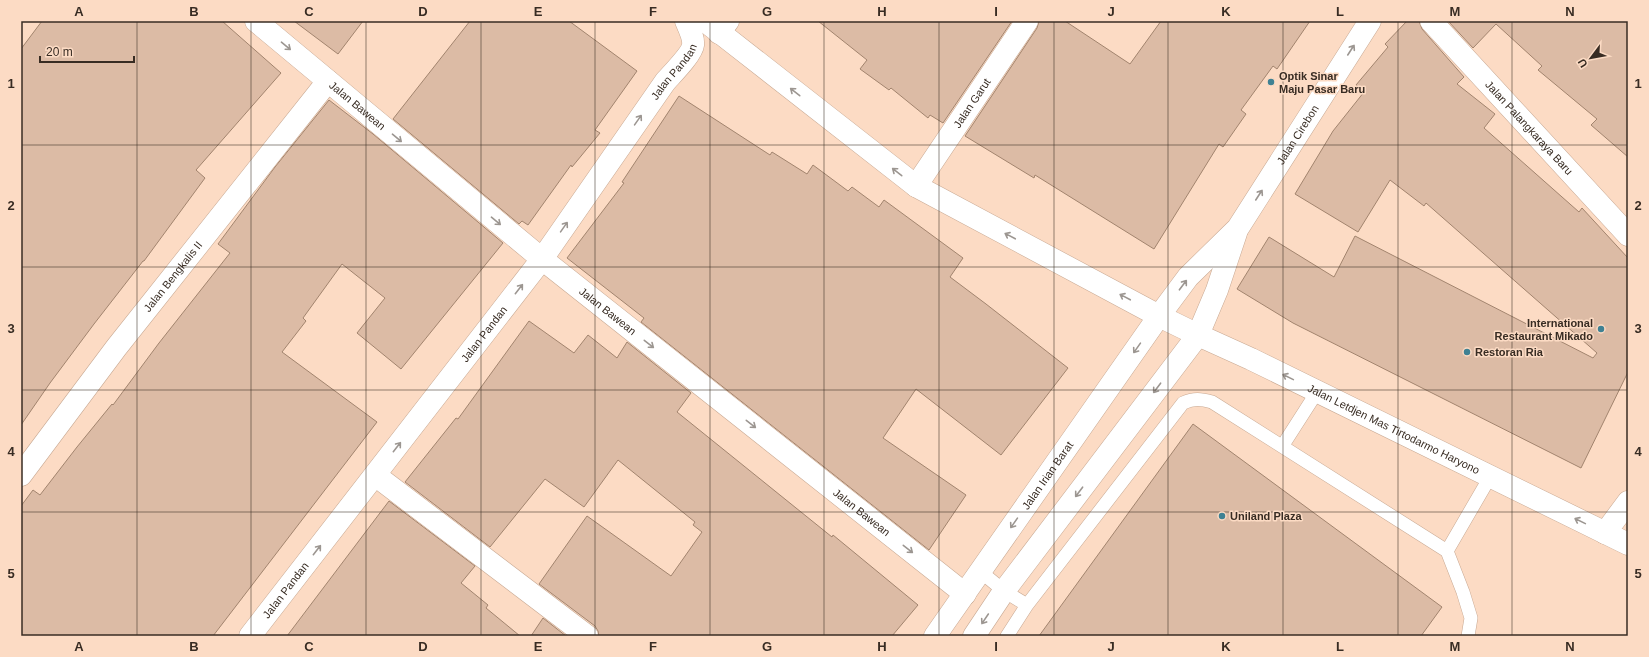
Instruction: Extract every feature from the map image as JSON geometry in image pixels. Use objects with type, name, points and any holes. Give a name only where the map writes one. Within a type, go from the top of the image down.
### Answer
[{"type":"street","name":"Jalan Bawean","points":[[256,21],[542,259],[965,594]]},
{"type":"street","name":"Jalan Pandan","points":[[250,636],[542,259],[665,82],[693,47],[686,21]]},
{"type":"street","name":"Jalan Garut","points":[[916,186],[1027,21]]},
{"type":"street","name":"Jalan Cirebon","points":[[1198,335],[1238,228],[1370,21]]},
{"type":"street","name":"Jalan Palangkaraya Baru","points":[[1431,21],[1628,235]]},
{"type":"street","name":"Jalan Letdjen Mas Tirtodarmo Haryono","points":[[717,25],[916,186],[1159,316],[1251,359],[1628,544]]},
{"type":"street","name":"Jalan Bengkalis II","points":[[21,475],[116,348],[328,81]]},
{"type":"street","name":"Jalan Cirebon","points":[[1159,316],[1188,277],[1238,228]]},
{"type":"street","name":"Jalan Irian Barat","points":[[935,636],[1159,316]]},
{"type":"street","points":[[974,636],[1004,591],[1198,335]]},
{"type":"street","points":[[375,475],[587,636]]},
{"type":"street","points":[[1605,533],[1628,502]]},
{"type":"lane","points":[[1283,445],[1317,392]]},
{"type":"lane","points":[[1007,636],[1027,605],[1183,403],[1191,399],[1200,398],[1212,402],[1283,445],[1447,551],[1463,592],[1471,618],[1468,636]]},
{"type":"lane","points":[[1447,551],[1490,477]]},
{"type":"lane","points":[[980,571],[1004,591],[1027,605]]},
{"type":"building","points":[[42,21],[222,21],[281,73],[196,170],[205,178],[144,261],[50,383],[21,425],[21,49]]},
{"type":"building","points":[[294,21],[363,21],[338,54]]},
{"type":"building","points":[[470,21],[569,21],[637,71],[595,130],[600,133],[572,167],[571,165],[528,225],[522,221],[519,224],[393,119]]},
{"type":"building","points":[[818,21],[1012,21],[943,123],[930,115],[928,118],[891,88],[889,90],[860,69],[867,60]]},
{"type":"building","points":[[1039,21],[1065,21],[1130,64],[1161,21],[1310,21],[1277,69],[1273,66],[1241,110],[1246,114],[1223,147],[1219,144],[1154,249],[1035,175],[1034,178],[965,136],[1037,28]]},
{"type":"building","points":[[1407,21],[1419,21],[1422,29],[1464,77],[1457,84],[1495,114],[1484,128],[1579,212],[1582,208],[1628,258],[1628,372],[1581,468],[1293,323],[1237,289],[1269,237],[1334,277],[1355,236],[1593,358],[1597,353],[1426,203],[1424,206],[1390,180],[1358,232],[1295,194],[1333,131],[1364,92],[1356,85],[1388,47],[1385,44]]},
{"type":"building","points":[[1448,21],[1628,21],[1628,157],[1591,125],[1597,119],[1538,70],[1542,66],[1496,24],[1473,48]]},
{"type":"building","points":[[679,96],[770,155],[772,152],[807,174],[813,165],[848,191],[852,187],[879,207],[884,200],[963,258],[950,277],[1068,368],[1001,455],[916,389],[883,438],[966,495],[929,550],[641,322],[644,318],[567,258],[624,183],[622,182]]},
{"type":"building","points":[[329,100],[373,134],[503,243],[401,369],[357,333],[385,298],[342,264],[303,318],[306,321],[282,352],[377,422],[213,636],[21,636],[21,506],[33,490],[40,495],[77,447],[112,404],[113,405],[159,343],[230,253],[218,244],[275,167]]},
{"type":"building","points":[[529,321],[574,353],[588,335],[617,358],[627,342],[691,393],[677,412],[832,537],[833,535],[918,605],[892,636],[599,636],[595,626],[539,584],[587,516],[671,576],[702,532],[693,525],[695,522],[618,460],[584,507],[545,479],[490,547],[405,482],[456,418],[458,419]]},
{"type":"building","name":"Uniland Plaza","points":[[1193,424],[1442,607],[1421,636],[1039,636]]},
{"type":"building","points":[[389,501],[475,566],[461,583],[488,605],[486,608],[520,636],[287,636]]},
{"type":"building","points":[[543,618],[566,636],[531,636]]},
{"type":"place","name":"Optik Sinar Maju Pasar Baru","points":[[1271,82]]},
{"type":"place","name":"International Restaurant Mikado","points":[[1601,329]]},
{"type":"place","name":"Restoran Ria","points":[[1467,352]]},
{"type":"place","name":"Uniland Plaza","points":[[1222,516]]}]
